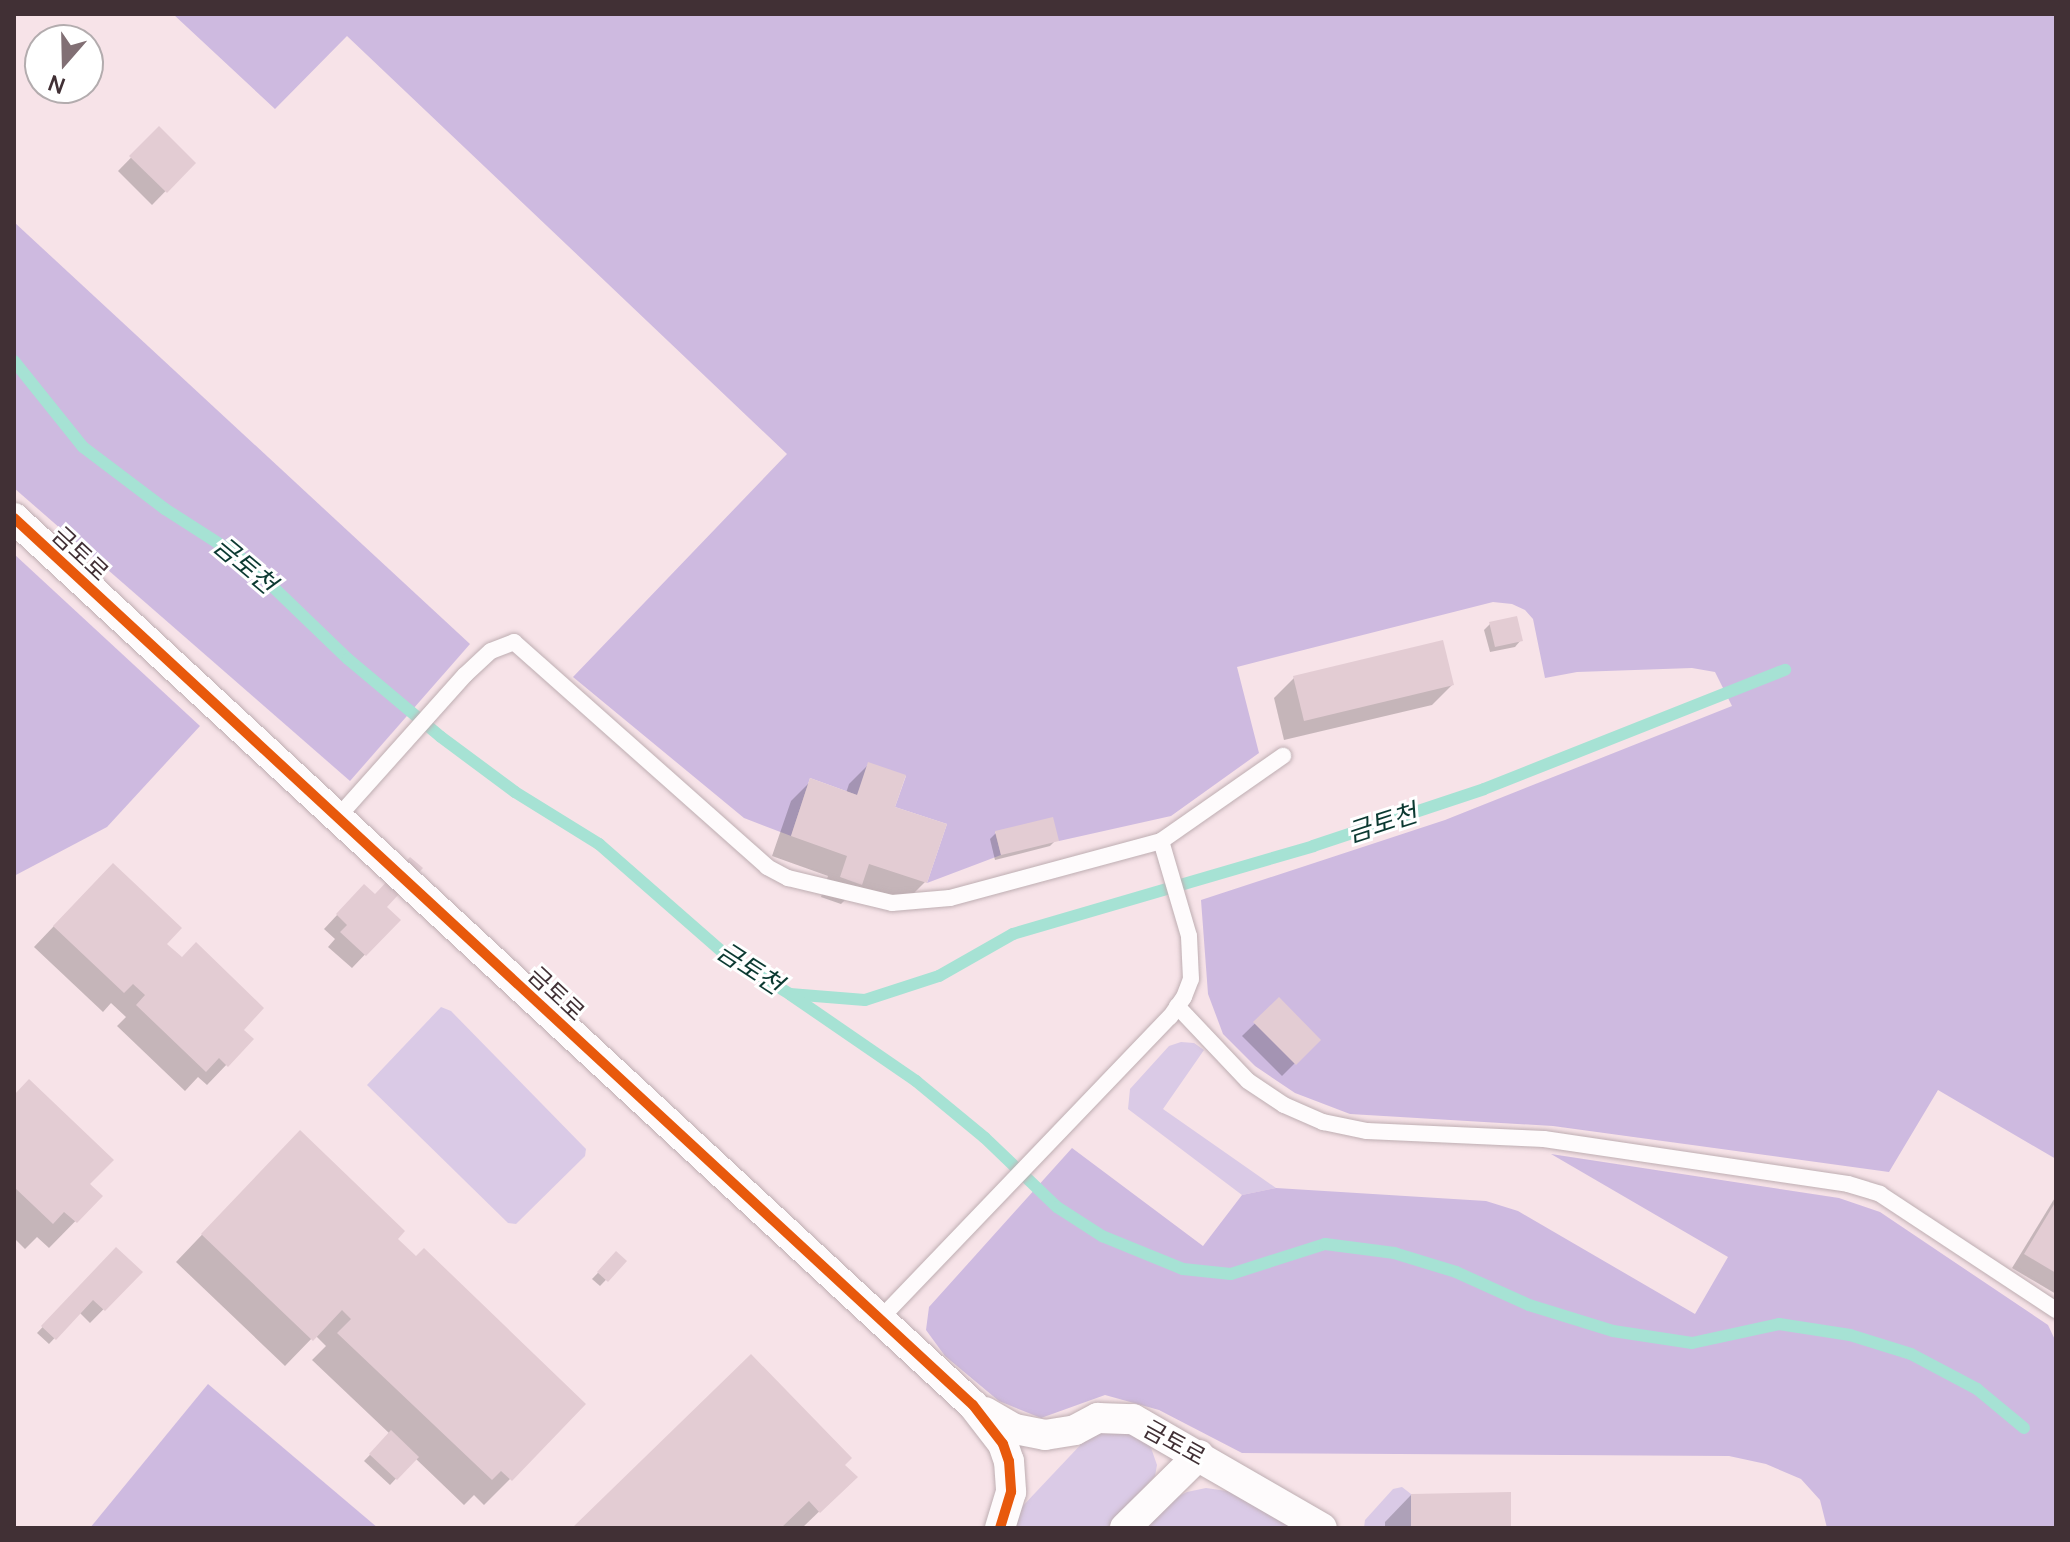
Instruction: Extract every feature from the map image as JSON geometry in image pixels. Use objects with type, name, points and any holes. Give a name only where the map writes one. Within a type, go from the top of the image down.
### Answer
[{"type":"street","name":"금토로","points":[[14,518],[346,806],[973,1405],[1003,1444],[1009,1461],[1011,1492],[1000,1528]]},
{"type":"street","name":"금토로","points":[[973,1405],[1031,1434],[1062,1434],[1098,1418],[1133,1419],[1322,1528]]},
{"type":"street","points":[[1125,1528],[1199,1455]]},
{"type":"lane","points":[[346,806],[465,675],[491,651],[514,642],[757,859],[788,878],[892,903],[936,900],[1161,841],[1283,756]]},
{"type":"lane","points":[[880,1319],[1177,1006],[1191,979],[1192,958],[1183,911],[1161,841]]},
{"type":"lane","points":[[1177,1006],[1248,1081],[1284,1105],[1323,1122],[1367,1131],[1544,1139],[1848,1184],[1880,1194],[2056,1310]]},
{"type":"shaded area","points":[[173,14],[2056,14],[2056,1159],[1938,1090],[1889,1172],[1553,1126],[1350,1114],[1295,1093],[1255,1066],[1223,1034],[1208,994],[1201,900],[1445,820],[1732,706],[1715,672],[1692,668],[1577,672],[1545,678],[1533,619],[1525,610],[1512,604],[1493,602],[1237,667],[1259,753],[1171,816],[1059,841],[995,832],[1001,855],[927,883],[947,824],[895,807],[906,776],[857,795],[810,778],[791,836],[744,818],[573,677],[787,454],[347,36],[275,109]]},
{"type":"shaded area","points":[[14,222],[470,644],[350,781],[14,488]]},
{"type":"shaded area","points":[[14,554],[200,726],[107,827],[14,876]]},
{"type":"shaded area","points":[[441,1007],[451,1011],[586,1149],[585,1156],[516,1224],[508,1223],[367,1085]]},
{"type":"shaded area","points":[[1181,1042],[1194,1043],[1204,1050],[1163,1109],[1276,1188],[1242,1195],[1128,1109],[1130,1089],[1169,1046]]},
{"type":"shaded area","points":[[1072,1148],[1203,1246],[1242,1195],[1276,1188],[1486,1201],[1518,1211],[1695,1314],[1728,1257],[1551,1154],[1839,1198],[1880,1212],[2048,1325],[2056,1342],[2056,1528],[1827,1528],[1820,1500],[1801,1479],[1766,1464],[1729,1456],[1242,1453],[1159,1410],[1105,1395],[1041,1418],[999,1401],[945,1356],[926,1330],[929,1307]]},
{"type":"shaded area","points":[[208,1384],[378,1528],[90,1528]]},
{"type":"shaded area","points":[[1126,1430],[1150,1445],[1157,1465],[1155,1476],[1107,1528],[1012,1528],[1019,1510],[1086,1439],[1099,1431]]},
{"type":"shaded area","points":[[1402,1487],[1411,1494],[1411,1528],[1364,1528],[1365,1520],[1393,1489]]},
{"type":"shaded area","points":[[1206,1488],[1234,1492],[1301,1528],[1144,1528],[1169,1501],[1187,1492]]},
{"type":"building","points":[[159,126],[196,163],[167,193],[129,156]]},
{"type":"building","points":[[1517,616],[1523,641],[1495,647],[1489,622]]},
{"type":"building","points":[[1443,640],[1454,685],[1304,721],[1293,676]]},
{"type":"building","points":[[868,762],[906,775],[895,807],[947,824],[927,883],[869,864],[862,885],[840,877],[847,856],[791,836],[810,778],[857,795]]},
{"type":"building","points":[[1053,817],[1059,841],[1001,855],[995,831]]},
{"type":"building","points":[[410,857],[423,868],[387,907],[401,920],[366,956],[340,932],[347,925],[336,914],[364,884],[375,894]]},
{"type":"building","points":[[113,863],[182,928],[167,944],[182,957],[196,942],[264,1008],[244,1030],[254,1039],[228,1067],[219,1058],[206,1072],[136,1005],[145,995],[133,984],[124,993],[53,926]]},
{"type":"building","points":[[1279,997],[1321,1040],[1296,1065],[1253,1022]]},
{"type":"building","points":[[29,1079],[114,1160],[90,1184],[103,1196],[77,1223],[64,1212],[53,1224],[14,1187],[14,1095]]},
{"type":"building","points":[[300,1130],[405,1231],[398,1239],[416,1256],[424,1248],[586,1404],[512,1481],[501,1471],[492,1480],[337,1333],[351,1319],[342,1310],[313,1341],[201,1234]]},
{"type":"building","points":[[2056,1201],[2056,1273],[2024,1254]]},
{"type":"building","points":[[116,1247],[143,1272],[105,1311],[93,1300],[56,1340],[41,1326]]},
{"type":"building","points":[[616,1251],[627,1261],[608,1282],[597,1272]]},
{"type":"building","points":[[751,1354],[852,1458],[845,1465],[858,1477],[820,1513],[809,1501],[781,1528],[572,1528]]},
{"type":"building","points":[[391,1430],[419,1457],[397,1480],[369,1454]]},
{"type":"building","points":[[1511,1492],[1511,1528],[1411,1528],[1411,1494]]},
{"type":"waterway","name":"금토천","points":[[14,361],[83,447],[165,509],[246,561],[348,659],[441,737],[515,792],[599,844],[726,955],[790,994],[865,1000],[939,976],[1013,934],[1313,846],[1484,789],[1785,670]]},
{"type":"waterway","points":[[791,995],[916,1081],[985,1138],[1057,1207],[1102,1236],[1183,1269],[1231,1274],[1325,1244],[1394,1253],[1456,1272],[1529,1305],[1613,1331],[1692,1343],[1779,1324],[1850,1335],[1911,1354],[1977,1389],[2024,1428]]},
{"type":"cycle path","points":[[14,518],[973,1405],[1003,1444],[1009,1461],[1011,1492],[1000,1528]]}]
